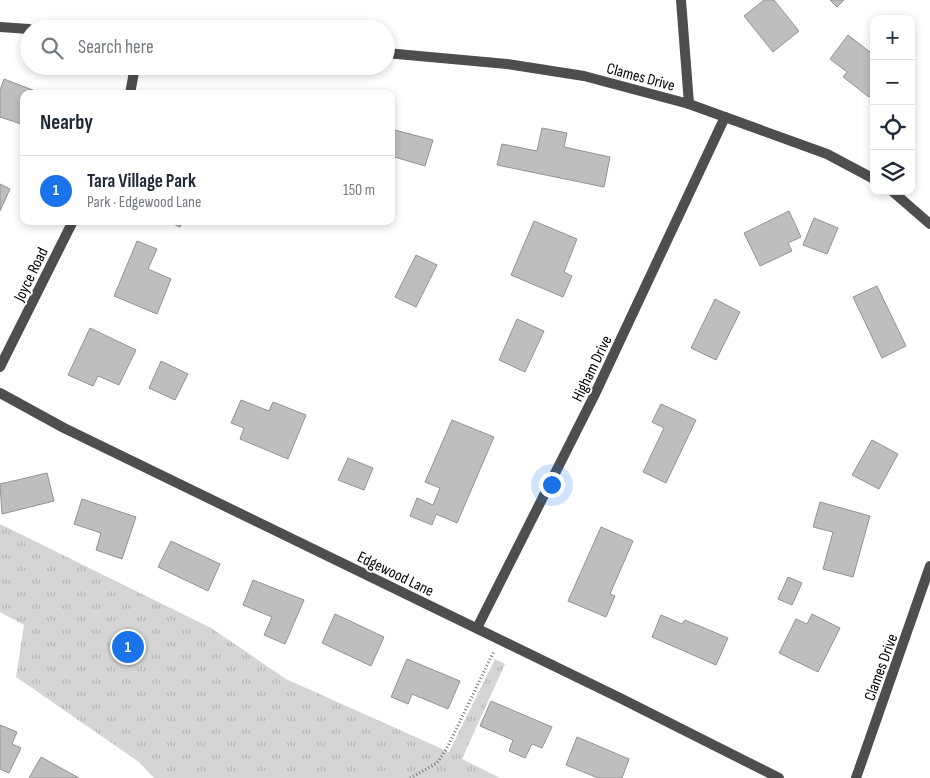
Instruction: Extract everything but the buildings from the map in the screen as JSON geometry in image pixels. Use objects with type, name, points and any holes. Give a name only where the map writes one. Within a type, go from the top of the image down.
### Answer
[{"type":"street","points":[[680,0],[689,104]]},
{"type":"street","points":[[0,27],[20,28]]},
{"type":"street","name":"Clames Drive","points":[[395,54],[507,64],[584,76],[689,104],[827,154],[870,177]]},
{"type":"street","points":[[131,90],[133,75]]},
{"type":"street","name":"Higham Drive","points":[[477,628],[594,396],[725,117]]},
{"type":"street","points":[[897,195],[930,224]]},
{"type":"street","name":"Joyce Road","points":[[0,367],[71,225]]},
{"type":"street","name":"Edgewood Lane","points":[[0,394],[64,428],[477,628],[779,778]]},
{"type":"street","name":"Clames Drive","points":[[856,778],[930,566]]},
{"type":"path","points":[[410,778],[437,763],[447,748],[498,639]]},
{"type":"green space","points":[[0,524],[211,628],[286,679],[449,752],[495,659],[505,664],[462,759],[500,778],[154,778],[139,762],[16,677],[24,625],[0,612]]},
{"type":"place","name":"Tara Village Park","points":[[128,647]]}]
